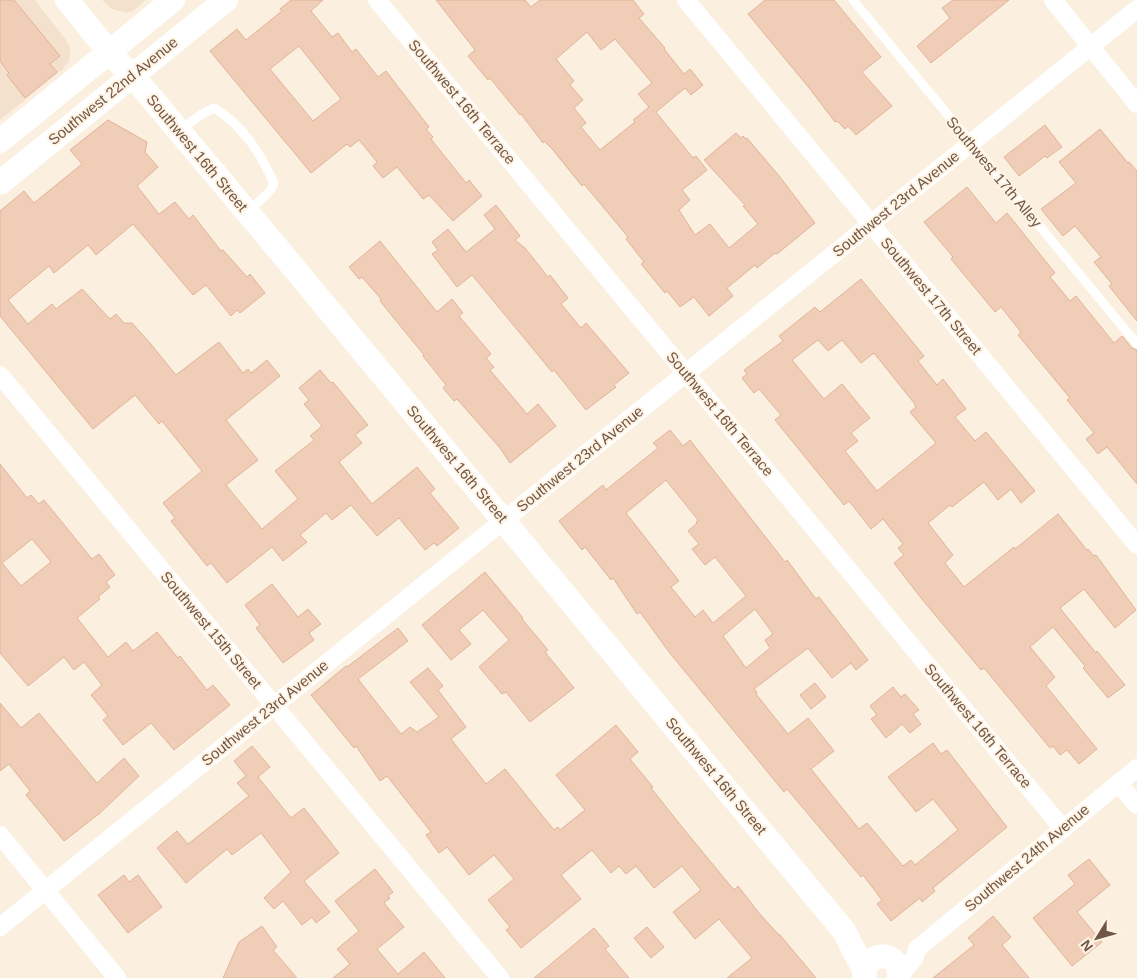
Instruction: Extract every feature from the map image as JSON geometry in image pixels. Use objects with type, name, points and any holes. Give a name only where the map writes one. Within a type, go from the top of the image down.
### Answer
[{"type":"street","name":"Southwest 16th Street","points":[[68,0],[109,52],[247,212],[878,971]]},
{"type":"street","points":[[0,141],[173,0]]},
{"type":"street","name":"Southwest 22nd Avenue","points":[[0,183],[226,0]]},
{"type":"street","name":"Southwest 16th Terrace","points":[[377,0],[1063,829]]},
{"type":"street","name":"Southwest 17th Street","points":[[686,0],[1137,545]]},
{"type":"street","points":[[1053,0],[1137,104]]},
{"type":"street","name":"Southwest 23rd Avenue","points":[[0,927],[1137,9]]},
{"type":"street","name":"Southwest 15th Street","points":[[0,374],[500,978]]},
{"type":"street","name":"Southwest 24th Avenue","points":[[878,971],[914,959],[917,949],[1137,768]]},
{"type":"street","points":[[1118,783],[1137,805]]},
{"type":"street","points":[[0,835],[118,978]]},
{"type":"lane","name":"Southwest 17th Alley","points":[[853,0],[1137,344]]},
{"type":"lane","points":[[178,130],[214,108],[227,116],[250,141],[263,160],[274,183],[270,191],[247,212]]},
{"type":"shaded area","points":[[0,0],[35,0],[66,40],[70,48],[70,55],[69,61],[64,68],[0,120]]},
{"type":"shaded area","points":[[102,0],[146,0],[133,11],[126,13],[112,9]]},
{"type":"building","points":[[0,0],[14,0],[60,56],[50,64],[57,72],[25,98],[7,75],[9,73],[0,61]]},
{"type":"building","points":[[291,0],[323,0],[311,11],[332,37],[338,33],[352,52],[356,49],[378,77],[386,71],[429,127],[426,129],[433,137],[431,139],[466,183],[469,180],[482,196],[453,221],[429,195],[423,199],[397,167],[383,178],[373,166],[377,162],[359,140],[350,147],[347,144],[311,173],[210,51],[237,29],[246,40],[282,11],[280,9]],"holes":[[[299,46],[341,99],[313,121],[270,69]]]},
{"type":"building","points":[[436,0],[525,0],[531,7],[540,0],[633,0],[644,14],[639,18],[684,74],[690,69],[703,85],[691,95],[685,88],[656,112],[693,158],[696,156],[707,170],[682,190],[690,200],[679,210],[695,235],[710,224],[729,248],[758,224],[743,206],[745,205],[704,160],[736,133],[741,138],[743,136],[747,138],[815,223],[777,254],[775,253],[757,268],[755,265],[727,288],[733,296],[709,316],[694,297],[680,307],[667,291],[665,293],[641,264],[644,262],[626,239],[628,237],[584,184],[582,186],[553,150],[544,141],[543,143],[490,78],[488,80],[468,56],[475,50]],"holes":[[[587,32],[601,50],[615,39],[652,83],[638,94],[649,107],[633,120],[635,122],[600,150],[581,127],[586,123],[574,108],[583,100],[570,85],[574,81],[556,59]]]},
{"type":"building","points":[[765,0],[834,0],[881,57],[862,72],[892,106],[856,135],[848,126],[845,129],[837,121],[835,122],[748,14]]},
{"type":"building","points":[[953,0],[1009,0],[931,63],[917,46],[950,18],[942,8]]},
{"type":"building","points":[[108,120],[147,142],[145,152],[158,167],[137,186],[159,214],[175,202],[189,219],[193,215],[221,251],[223,250],[247,277],[250,274],[265,293],[240,313],[237,310],[231,316],[206,285],[193,295],[133,224],[96,255],[88,245],[54,273],[49,266],[8,300],[28,324],[52,304],[56,309],[82,289],[110,319],[116,314],[124,323],[132,323],[176,375],[219,342],[243,373],[248,369],[251,373],[267,360],[280,376],[226,420],[258,460],[226,485],[262,529],[298,499],[275,471],[314,440],[310,436],[322,426],[304,404],[309,400],[299,388],[320,370],[331,383],[333,382],[368,425],[355,435],[362,443],[339,462],[372,504],[417,467],[435,489],[430,493],[459,528],[437,546],[434,543],[425,550],[399,518],[377,536],[351,505],[332,520],[326,513],[300,535],[307,542],[283,561],[272,547],[227,583],[211,563],[207,566],[171,521],[175,518],[163,503],[202,471],[162,421],[159,424],[135,395],[93,429],[0,316],[0,211],[24,191],[34,203],[82,164],[70,150]]},
{"type":"building","points":[[1045,125],[1062,147],[1047,158],[1045,156],[1019,176],[1004,157]]},
{"type":"building","points":[[1100,129],[1137,171],[1137,321],[1109,286],[1112,284],[1094,262],[1101,257],[1075,226],[1063,236],[1041,209],[1076,183],[1059,162]]},
{"type":"building","points":[[967,187],[996,223],[1007,213],[1055,273],[1050,277],[1070,301],[1076,296],[1114,343],[1122,336],[1132,348],[1137,350],[1137,484],[1107,447],[1098,454],[1086,439],[1094,433],[1067,400],[1070,398],[1018,335],[1021,332],[1001,307],[995,312],[951,259],[953,257],[924,222]]},
{"type":"building","points":[[496,205],[520,236],[515,240],[525,248],[548,277],[550,275],[568,298],[561,304],[581,328],[586,323],[629,373],[614,385],[616,387],[586,410],[472,275],[457,287],[432,254],[438,250],[432,242],[448,229],[466,252],[495,229],[484,215]]},
{"type":"building","points":[[380,241],[437,312],[452,299],[463,313],[459,316],[491,354],[486,358],[494,367],[490,370],[527,414],[538,404],[556,426],[510,463],[500,448],[457,399],[454,401],[443,388],[446,385],[380,301],[381,299],[362,277],[359,279],[349,267]]},
{"type":"building","points":[[861,279],[924,356],[918,361],[937,385],[943,379],[966,409],[955,417],[975,441],[986,432],[1035,491],[1021,503],[1011,489],[998,500],[984,482],[952,507],[950,505],[928,523],[953,555],[945,563],[964,587],[1058,514],[1087,550],[1094,556],[1096,555],[1136,610],[1115,628],[1084,589],[1060,608],[1096,653],[1097,651],[1125,685],[1108,698],[1053,627],[1030,647],[1055,677],[1046,686],[1097,749],[1079,764],[1067,750],[1060,755],[1053,746],[1050,748],[984,668],[981,670],[921,598],[894,563],[904,555],[898,548],[903,544],[883,519],[871,529],[849,501],[844,505],[775,420],[781,415],[759,389],[754,393],[742,378],[747,374],[744,370],[783,341],[779,336],[815,307],[820,312]],"holes":[[[818,340],[828,351],[842,340],[861,363],[874,353],[914,403],[916,407],[910,412],[936,443],[877,491],[845,451],[858,441],[851,433],[870,418],[842,384],[824,399],[792,360]]]},
{"type":"building","points":[[670,430],[683,446],[690,440],[785,562],[787,560],[816,599],[819,597],[868,660],[856,670],[851,663],[832,678],[808,648],[754,689],[788,734],[808,718],[834,751],[811,769],[859,829],[867,823],[903,866],[911,860],[915,865],[958,830],[933,799],[916,812],[888,777],[933,743],[941,754],[947,750],[1007,827],[933,888],[935,891],[922,902],[920,898],[891,921],[877,904],[882,900],[863,875],[861,877],[787,789],[784,792],[669,652],[640,612],[637,614],[613,578],[611,580],[585,547],[582,550],[559,521],[603,485],[606,490],[658,448],[653,443]],"holes":[[[666,480],[698,520],[688,531],[699,544],[692,549],[705,565],[715,557],[746,596],[713,623],[703,610],[695,617],[671,587],[679,581],[626,513]],[[755,609],[773,634],[765,640],[770,648],[746,668],[723,636]]]},
{"type":"building","points":[[0,464],[27,498],[31,495],[39,504],[44,500],[92,559],[99,554],[115,575],[106,582],[110,587],[98,597],[100,599],[77,618],[108,657],[126,642],[133,651],[157,632],[178,658],[180,656],[207,690],[213,685],[230,705],[174,750],[151,723],[123,745],[103,720],[108,716],[91,695],[102,685],[84,662],[74,670],[64,657],[28,686],[0,653]],"holes":[[[32,539],[51,562],[21,586],[2,563]]]},
{"type":"building","points":[[485,572],[548,650],[545,652],[574,688],[530,722],[506,692],[502,694],[479,667],[509,640],[483,610],[459,630],[471,644],[451,660],[422,625]]},
{"type":"building","points":[[272,584],[298,617],[308,609],[321,624],[309,633],[314,640],[283,663],[256,628],[260,625],[245,605]]},
{"type":"building","points":[[398,628],[408,641],[358,679],[401,734],[410,727],[417,732],[439,717],[410,682],[428,668],[443,686],[438,690],[466,727],[451,739],[486,784],[505,769],[554,830],[558,827],[560,830],[585,810],[556,775],[616,725],[638,752],[630,759],[653,787],[651,788],[734,890],[738,886],[816,978],[727,978],[752,958],[719,919],[695,939],[673,912],[701,890],[682,866],[654,888],[636,866],[626,874],[619,866],[611,873],[592,850],[561,875],[581,899],[521,948],[506,930],[510,927],[488,900],[514,879],[494,855],[469,875],[447,847],[439,853],[426,835],[431,832],[387,776],[380,781],[356,746],[354,748],[311,695],[346,666]]},
{"type":"building","points":[[815,683],[826,697],[811,709],[800,695]]},
{"type":"building","points":[[893,687],[901,697],[905,694],[919,710],[913,714],[921,724],[910,733],[902,724],[886,738],[871,719],[877,715],[870,706]]},
{"type":"building","points":[[0,703],[21,728],[39,713],[97,783],[124,758],[139,776],[100,813],[64,841],[26,795],[30,791],[9,764],[0,771]]},
{"type":"building","points":[[252,746],[270,767],[258,777],[291,818],[304,808],[339,853],[304,881],[330,912],[316,923],[312,917],[302,925],[283,901],[274,909],[264,898],[291,872],[261,833],[232,855],[227,849],[186,883],[157,848],[177,831],[188,844],[249,796],[237,783],[246,776],[234,761]]},
{"type":"building","points":[[1089,859],[1110,885],[1077,912],[1102,942],[1072,966],[1033,918],[1075,884],[1068,875]]},
{"type":"building","points":[[375,869],[393,892],[384,903],[404,927],[377,949],[398,974],[424,952],[445,978],[333,978],[350,964],[337,949],[359,931],[335,901]]},
{"type":"building","points":[[124,875],[129,882],[138,875],[162,907],[128,933],[98,895]]},
{"type":"building","points":[[993,916],[1011,937],[1002,945],[1029,978],[933,978],[974,945],[968,938]]},
{"type":"building","points":[[262,926],[277,947],[273,950],[297,978],[223,978],[239,942]]},
{"type":"building","points":[[647,927],[664,947],[651,958],[634,938]]},
{"type":"building","points":[[594,928],[609,946],[605,949],[629,978],[534,978]]}]
